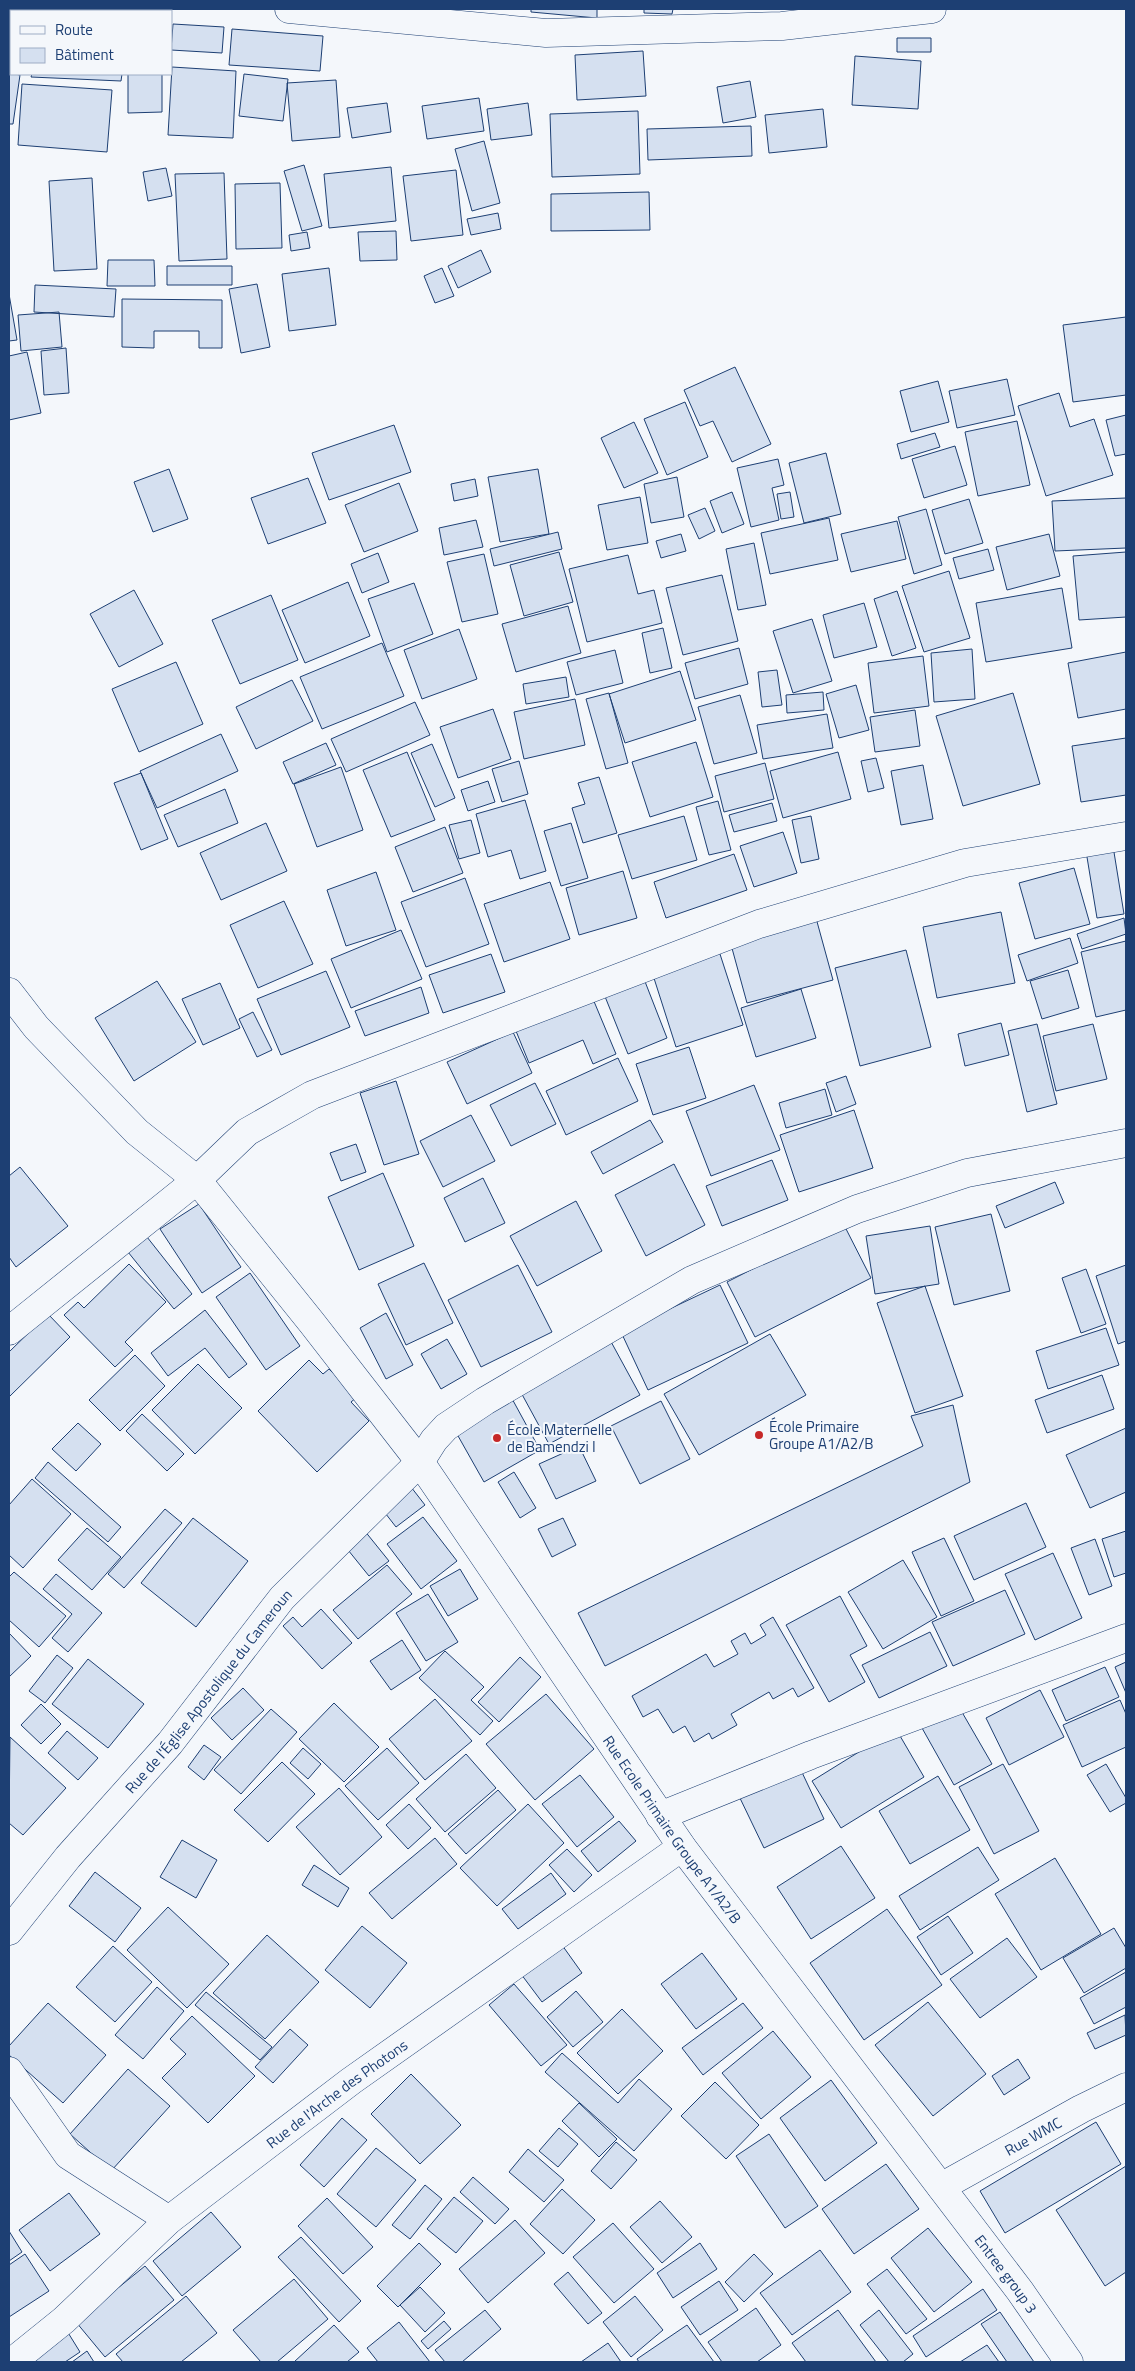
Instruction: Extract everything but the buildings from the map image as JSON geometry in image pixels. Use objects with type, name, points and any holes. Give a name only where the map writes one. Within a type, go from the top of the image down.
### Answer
[{"type":"street","points":[[289,9],[546,33],[782,26],[932,9]]},
{"type":"street","points":[[9,1331],[197,1180],[247,1132],[312,1095],[759,924],[965,862],[1126,836]]},
{"type":"street","name":"Rue Ecole Primaire Groupe A1/A2/B","points":[[9,992],[36,1027],[137,1132],[197,1180],[420,1462],[682,1847],[941,2187]]},
{"type":"street","name":"Rue de l'Église Apostolique du Cameroun","points":[[9,1931],[68,1857],[170,1743],[282,1598],[420,1462],[434,1440],[446,1427],[692,1280],[857,1209],[967,1173],[1126,1143]]},
{"type":"street","points":[[660,1816],[812,1755],[1126,1638]]},
{"type":"street","name":"Rue de l'Arche des Photons","points":[[12,2362],[64,2320],[169,2220],[351,2081],[682,1847]]},
{"type":"street","points":[[9,2071],[68,2156],[169,2220]]},
{"type":"street","name":"Rue WMC","points":[[941,2187],[1081,2109],[1126,2087]]},
{"type":"street","name":"Entree group 3","points":[[941,2187],[1020,2291],[1069,2362]]},
{"type":"place","name":"École Primaire Groupe A1/A2/B","points":[[759,1435]]},
{"type":"place","name":"École Maternelle de Bamendzi I","points":[[497,1438]]}]
